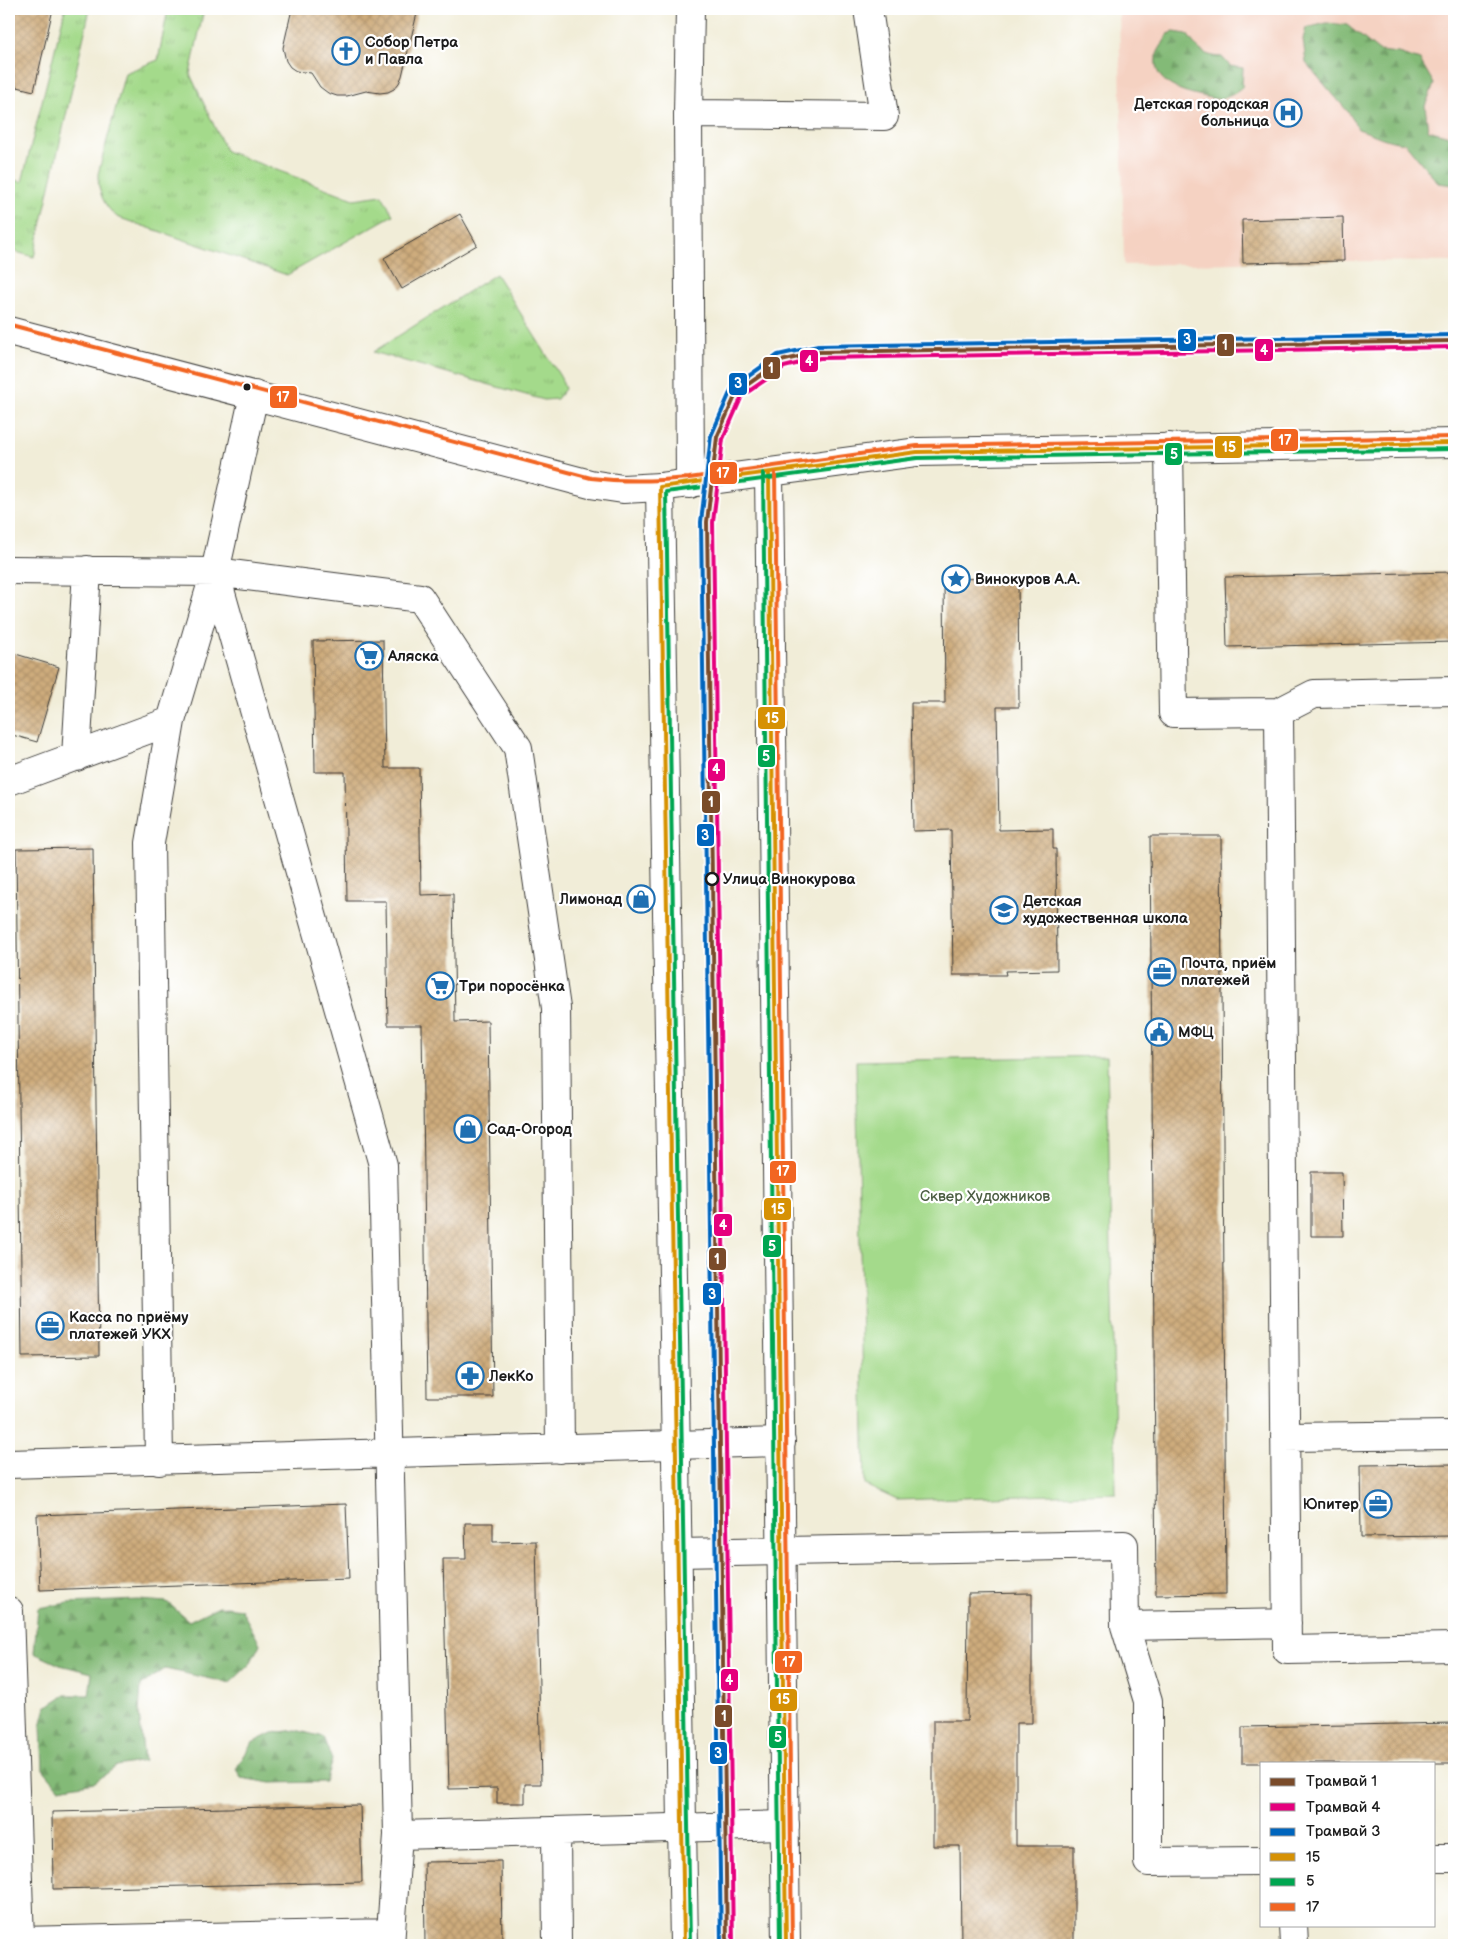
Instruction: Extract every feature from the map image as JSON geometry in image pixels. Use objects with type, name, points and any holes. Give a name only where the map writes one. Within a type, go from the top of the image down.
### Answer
[{"type":"main road","points":[[690,9],[688,114],[690,484]]},
{"type":"main road","points":[[688,114],[884,116],[868,9]]},
{"type":"main road","points":[[9,330],[590,484],[623,488],[690,484],[916,452],[1454,443]]},
{"type":"main road","points":[[159,1460],[150,843],[171,721],[215,572],[254,395]]},
{"type":"main road","points":[[1168,448],[1173,713],[1279,712],[1314,694],[1454,690]]},
{"type":"main road","points":[[769,473],[786,1945]]},
{"type":"main road","points":[[660,487],[684,1945]]},
{"type":"main road","points":[[9,570],[215,572],[420,598],[518,748],[556,1008],[560,1449]]},
{"type":"main road","points":[[76,757],[87,570]]},
{"type":"main road","points":[[9,1612],[20,1941],[390,1939],[398,1836],[383,1165],[215,572]]},
{"type":"main road","points":[[1279,712],[1287,1650],[1454,1647]]},
{"type":"main road","points":[[9,781],[171,721]]},
{"type":"main road","points":[[1285,1437],[1454,1435]]},
{"type":"main road","points":[[9,1464],[781,1442]]},
{"type":"main road","points":[[678,1554],[1124,1545],[1125,1626],[1148,1701],[1148,1862],[1260,1861]]},
{"type":"main road","points":[[1125,1626],[1287,1623]]},
{"type":"main road","points":[[398,1836],[785,1825]]},
{"type":"main road","points":[[556,1832],[557,1945]]},
{"type":"main road","points":[[1436,1858],[1454,1858]]},
{"type":"main road","points":[[1293,1926],[1294,1945]]},
{"type":"shaded area","name":"Детская городская больница","points":[[1119,9],[1454,9],[1454,262],[1344,261],[1343,217],[1243,220],[1243,263],[1124,265]]},
{"type":"green space","points":[[65,9],[90,9],[34,257],[9,250],[9,178],[22,182]]},
{"type":"green space","points":[[168,9],[204,9],[190,74],[226,151],[354,199],[382,195],[393,215],[287,275],[117,217],[102,198],[98,174],[125,73],[158,60]]},
{"type":"green space","points":[[1327,23],[1347,25],[1379,51],[1398,53],[1420,60],[1434,84],[1425,106],[1428,130],[1449,136],[1454,141],[1454,185],[1438,183],[1405,143],[1358,129],[1349,113],[1306,63],[1303,39],[1306,28]]},
{"type":"green space","points":[[1174,32],[1187,34],[1201,51],[1222,57],[1230,66],[1243,68],[1242,88],[1224,98],[1215,99],[1186,92],[1164,80],[1156,67],[1156,58],[1168,34]]},
{"type":"green space","points":[[496,274],[561,378],[565,389],[557,399],[544,400],[373,352]]},
{"type":"green space","name":"Сквер Художников","points":[[1107,1056],[1116,1493],[897,1500],[865,1485],[856,1061]]},
{"type":"green space","points":[[138,1600],[167,1602],[189,1621],[219,1606],[241,1609],[260,1644],[250,1664],[230,1683],[165,1669],[141,1685],[139,1713],[144,1761],[117,1766],[95,1782],[59,1788],[43,1769],[41,1726],[46,1707],[65,1695],[89,1695],[92,1673],[60,1665],[34,1653],[38,1608],[68,1603]]},
{"type":"green space","points":[[296,1730],[323,1737],[332,1760],[325,1782],[271,1783],[241,1778],[236,1769],[252,1743],[272,1733]]},
{"type":"building","points":[[9,9],[53,9],[34,91],[9,85]]},
{"type":"building","name":"Собор Петра и Павла","points":[[292,9],[418,9],[399,83],[388,92],[366,91],[347,96],[337,96],[328,93],[320,87],[311,73],[296,71],[290,67],[286,61],[283,48]]},
{"type":"building","points":[[460,214],[477,245],[402,289],[384,258]]},
{"type":"building","points":[[1343,217],[1344,261],[1243,263],[1242,220]]},
{"type":"building","points":[[1454,572],[1454,642],[1227,647],[1225,577]]},
{"type":"building","points":[[1018,578],[1019,707],[997,707],[999,830],[1053,829],[1053,849],[1056,849],[1057,970],[1005,971],[1006,975],[953,975],[951,830],[913,831],[911,703],[945,703],[944,579]]},
{"type":"building","points":[[383,640],[385,768],[419,768],[421,895],[453,894],[455,1022],[488,1021],[493,1397],[427,1397],[422,1025],[388,1025],[386,901],[347,901],[345,772],[315,772],[313,641]]},
{"type":"building","points":[[9,652],[59,667],[37,742],[9,734]]},
{"type":"building","points":[[1150,836],[1221,836],[1226,1594],[1156,1595]]},
{"type":"building","points":[[93,848],[99,1356],[22,1357],[16,849]]},
{"type":"building","points":[[1311,1172],[1342,1172],[1343,1236],[1311,1236]]},
{"type":"building","points":[[1454,1464],[1454,1536],[1361,1537],[1360,1465]]},
{"type":"building","points":[[346,1504],[349,1579],[40,1590],[37,1515]]},
{"type":"building","points":[[465,1523],[493,1523],[493,1542],[536,1541],[541,1784],[525,1784],[525,1803],[497,1803],[497,1788],[449,1789],[443,1559],[466,1559]]},
{"type":"building","points":[[1032,1593],[1032,1723],[1016,1723],[1016,1846],[1074,1846],[1074,1945],[961,1945],[960,1846],[933,1846],[933,1721],[967,1721],[968,1594]]},
{"type":"building","points":[[1454,1723],[1454,1763],[1242,1763],[1242,1727]]},
{"type":"building","points":[[360,1805],[362,1882],[53,1889],[52,1812]]},
{"type":"building","points":[[501,1861],[502,1945],[425,1945],[424,1862]]},
{"type":"tram line","name":"3","points":[[721,1945],[701,522],[711,436],[732,388],[778,355],[818,346],[1454,335]]},
{"type":"tram line","name":"1","points":[[727,1945],[707,522],[717,437],[737,392],[781,361],[819,352],[1454,341]]},
{"type":"tram line","name":"4","points":[[733,1945],[713,522],[723,439],[742,396],[784,367],[820,358],[1454,347]]},
{"type":"transit line","name":"17","points":[[11,325],[591,478],[603,479],[640,481],[689,478],[917,446],[1454,437]]},
{"type":"transit line","name":"15","points":[[684,1945],[660,487],[917,452],[1454,443]]},
{"type":"transit line","name":"5","points":[[690,1945],[666,492],[917,458],[1454,449]]},
{"type":"transit line","name":"5","points":[[763,473],[780,1945]]},
{"type":"transit line","name":"15","points":[[769,473],[786,1945]]},
{"type":"transit line","name":"17","points":[[775,473],[792,1945]]},
{"type":"place","name":"Собор Петра и Павла","points":[[346,51]]},
{"type":"place","name":"Детская городская больница","points":[[1288,113]]},
{"type":"place","name":"Винокуров А.А.","points":[[956,579]]},
{"type":"place","name":"Аляска","points":[[369,656]]},
{"type":"place","name":"Улица Винокурова","points":[[712,879]]},
{"type":"place","name":"Лимонад","points":[[641,899]]},
{"type":"place","name":"Детская художественная школа","points":[[1004,910]]},
{"type":"place","name":"Почта, приём платежей","points":[[1162,972]]},
{"type":"place","name":"Три поросёнка","points":[[440,986]]},
{"type":"place","name":"МФЦ","points":[[1159,1032]]},
{"type":"place","name":"Сад-Огород","points":[[468,1129]]},
{"type":"place","name":"Касса по приёму платежей УКХ","points":[[50,1326]]},
{"type":"place","name":"ЛекКо","points":[[470,1376]]},
{"type":"place","name":"Юпитер","points":[[1378,1504]]}]
